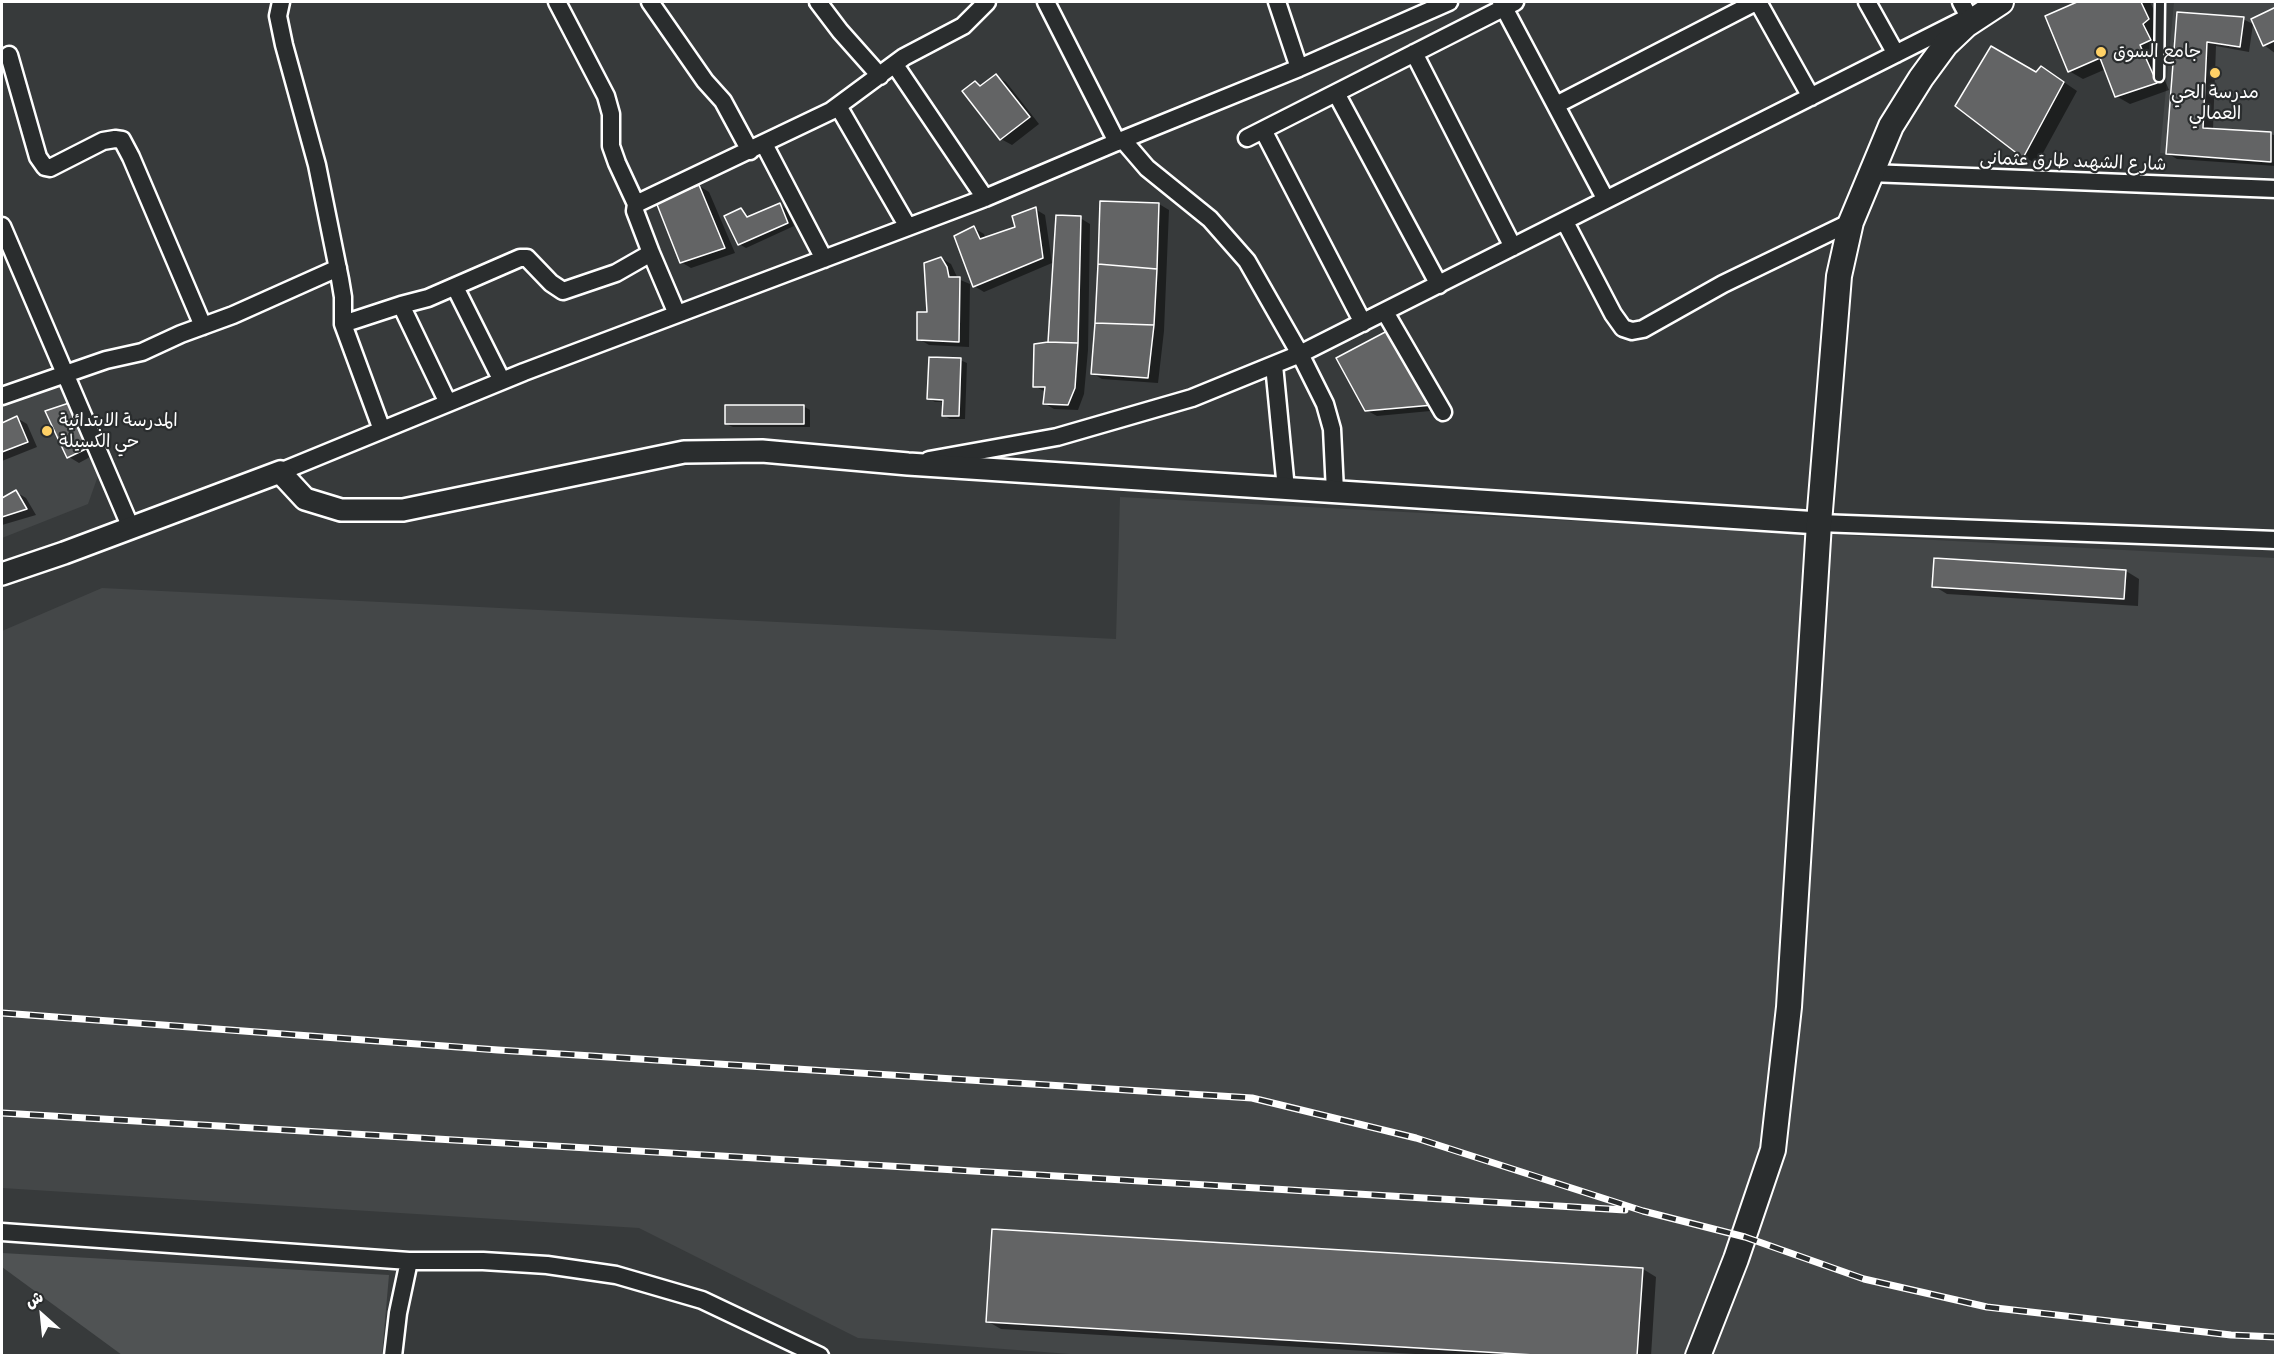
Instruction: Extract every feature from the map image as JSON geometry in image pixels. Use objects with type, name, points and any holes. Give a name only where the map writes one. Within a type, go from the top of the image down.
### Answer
[{"type":"main road","points":[[1698,1356],[1736,1259],[1773,1150],[1784,1065],[1806,760],[1818,523],[1839,276],[1851,222],[1891,126],[1921,78],[1946,44],[1966,25],[2001,2]]},
{"type":"street","points":[[281,2],[278,16],[284,45],[314,155],[338,268],[343,297],[343,324],[382,430]]},
{"type":"street","points":[[557,2],[606,96],[611,114],[611,146],[636,204],[635,211],[677,314]]},
{"type":"street","points":[[650,2],[705,81],[757,147],[824,259]]},
{"type":"street","points":[[818,2],[830,20],[880,76]]},
{"type":"street","points":[[636,204],[838,106],[904,57],[963,26],[987,2]]},
{"type":"street","points":[[1046,2],[1120,141],[1147,168],[1210,219],[1247,261],[1300,354],[1325,404],[1332,429],[1335,492]]},
{"type":"street","points":[[1277,2],[1299,68]]},
{"type":"street","points":[[2,574],[280,472],[502,381],[985,198],[1299,68],[1449,2]]},
{"type":"street","points":[[1556,105],[1757,2],[1811,97]]},
{"type":"street","points":[[1867,2],[1896,54]]},
{"type":"street","points":[[1961,2],[1969,17]]},
{"type":"street","points":[[908,464],[1057,437],[1192,398],[1274,365],[1363,323],[2001,2]]},
{"type":"street","points":[[1247,138],[1507,4],[1606,200]]},
{"type":"street","points":[[1414,53],[1513,247]]},
{"type":"street","points":[[9,55],[38,157],[45,167],[50,168],[103,141],[122,140],[203,326]]},
{"type":"street","points":[[895,65],[985,198]]},
{"type":"street","points":[[1336,93],[1439,285]]},
{"type":"street","points":[[838,106],[908,227]]},
{"type":"street","points":[[1263,130],[1363,323]]},
{"type":"street","name":"شارع الشهىد طارق عثمانى","points":[[1870,173],[2276,189]]},
{"type":"street","points":[[1565,222],[1613,314],[1623,328],[1632,331],[1643,328],[1742,275],[1851,222]]},
{"type":"street","points":[[2,226],[131,528]]},
{"type":"street","points":[[343,324],[428,298],[520,258],[526,258],[551,283],[563,291],[616,273],[651,253]]},
{"type":"street","points":[[2,396],[106,360],[142,352],[233,315],[338,268]]},
{"type":"street","points":[[455,287],[502,381]]},
{"type":"street","points":[[400,305],[448,403]]},
{"type":"street","points":[[1385,312],[1443,412]]},
{"type":"street","points":[[1274,365],[1286,489]]},
{"type":"street","points":[[280,472],[306,499],[341,510],[403,510],[684,452],[762,451],[908,464],[1818,523],[2276,540]]},
{"type":"street","points":[[2,1232],[409,1261],[483,1261],[548,1265],[616,1275],[702,1300],[820,1356]]},
{"type":"street","points":[[393,1356],[398,1313],[409,1261]]},
{"type":"lane","points":[[2160,2],[2160,77]]},
{"type":"shaded area","name":"مدرسة الحي العمالي","points":[[2174,2],[2275,2],[2275,162],[2160,153]]},
{"type":"shaded area","name":"المدرسة الابتدائية حي الكسيلة","points":[[68,376],[104,459],[88,504],[2,538],[2,403]]},
{"type":"shaded area","points":[[1120,497],[2275,558],[2275,1355],[1083,1355],[858,1338],[639,1228],[2,1188],[2,631],[102,588],[1116,639]]},
{"type":"shaded area","points":[[2,1253],[389,1275],[382,1355],[122,1355],[2,1267]]},
{"type":"building","name":"جامع السوق","points":[[2077,2],[2141,2],[2149,19],[2143,24],[2151,40],[2140,45],[2157,83],[2115,97],[2100,58],[2068,72],[2045,16]]},
{"type":"building","points":[[2276,7],[2276,40],[2263,46],[2251,19]]},
{"type":"building","points":[[2177,12],[2244,17],[2240,47],[2207,42],[2203,128],[2271,132],[2271,162],[2166,154]]},
{"type":"building","points":[[1991,46],[2036,72],[2041,66],[2064,82],[2023,158],[1955,106]]},
{"type":"building","points":[[996,74],[1030,117],[1000,140],[962,91],[975,81],[980,86]]},
{"type":"building","points":[[699,185],[725,248],[680,263],[656,202]]},
{"type":"building","points":[[1100,201],[1159,203],[1157,269],[1098,264]]},
{"type":"building","points":[[780,203],[788,223],[738,245],[724,216],[741,208],[747,217]]},
{"type":"building","points":[[1036,207],[1043,258],[973,287],[954,236],[974,226],[980,239],[1015,227],[1012,216]]},
{"type":"building","points":[[1056,215],[1081,216],[1078,343],[1048,342]]},
{"type":"building","points":[[941,257],[947,267],[949,277],[960,277],[959,342],[917,340],[917,312],[927,312],[924,263]]},
{"type":"building","points":[[1098,264],[1157,269],[1154,325],[1095,323]]},
{"type":"building","points":[[1095,323],[1154,325],[1148,378],[1091,374]]},
{"type":"building","points":[[1389,330],[1433,405],[1365,411],[1336,358]]},
{"type":"building","points":[[1078,343],[1075,388],[1068,405],[1043,404],[1045,387],[1033,387],[1034,344]]},
{"type":"building","points":[[929,357],[961,358],[959,416],[942,416],[943,400],[927,399]]},
{"type":"building","points":[[72,402],[92,446],[67,458],[45,411]]},
{"type":"building","points":[[725,405],[804,405],[804,424],[725,424]]},
{"type":"building","points":[[17,416],[28,442],[2,452],[2,423]]},
{"type":"building","points":[[16,490],[27,509],[2,517],[2,498]]},
{"type":"building","points":[[1934,558],[2126,570],[2124,599],[1932,587]]},
{"type":"building","points":[[992,1229],[1643,1268],[1637,1356],[1551,1356],[986,1322]]},
{"type":"railway","points":[[2,1013],[498,1050],[1252,1098],[1416,1138],[1643,1211],[1745,1237],[1864,1279],[1987,1307],[2231,1335],[2276,1337]]},
{"type":"railway","points":[[2,1113],[1625,1210]]},
{"type":"place","name":"جامع السوق","points":[[2101,52]]},
{"type":"place","name":"مدرسة الحي العمالي","points":[[2215,73]]},
{"type":"place","name":"المدرسة الابتدائية حي الكسيلة","points":[[47,431]]}]
